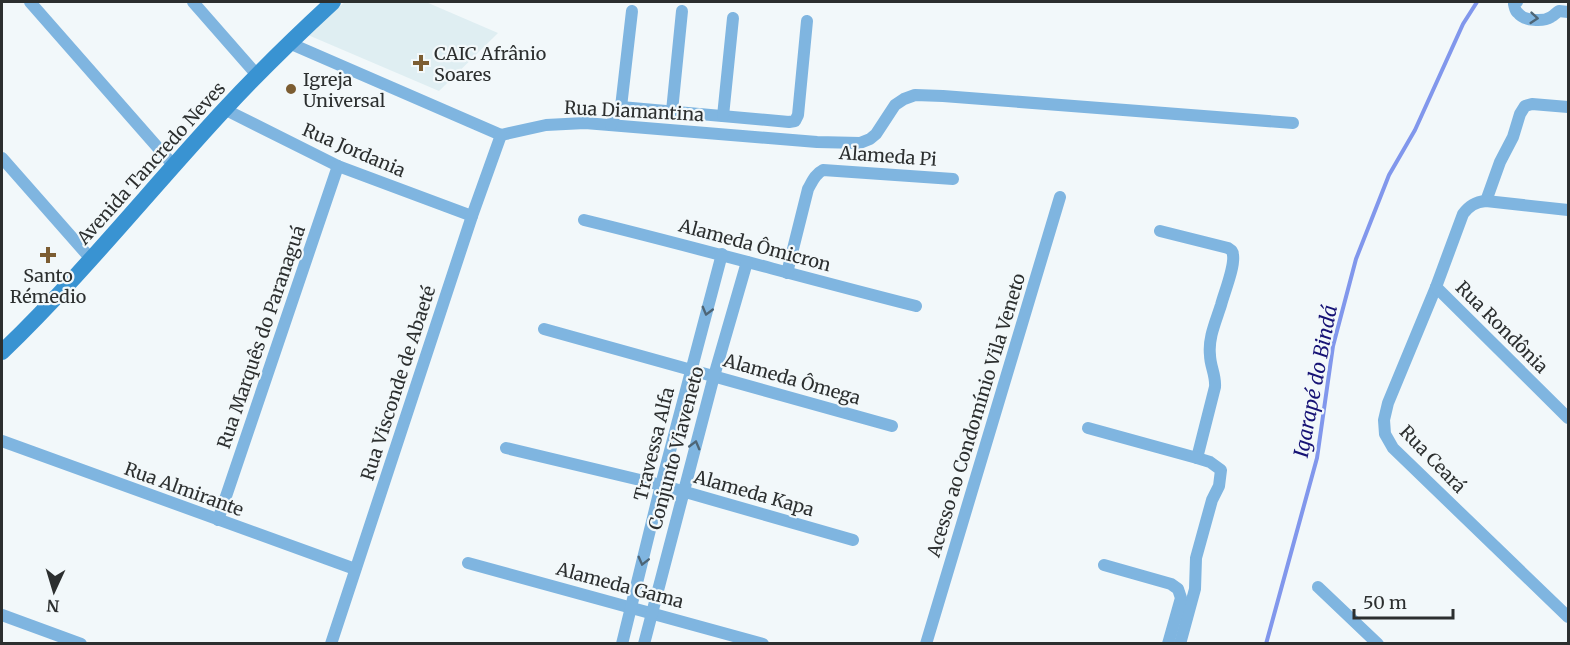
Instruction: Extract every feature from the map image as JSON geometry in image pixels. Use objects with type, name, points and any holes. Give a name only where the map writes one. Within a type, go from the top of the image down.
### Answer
[{"type":"main road","name":"Avenida Tancredo Neves","points":[[2,352],[92,258],[257,75],[333,2]]},
{"type":"street","points":[[30,2],[174,166]]},
{"type":"street","points":[[193,2],[257,75]]},
{"type":"street","points":[[1516,2],[1514,4],[1518,14],[1533,20],[1551,17],[1560,8]]},
{"type":"street","points":[[621,107],[632,11]]},
{"type":"street","points":[[672,111],[682,11]]},
{"type":"street","points":[[723,116],[733,18]]},
{"type":"street","points":[[611,125],[617,109],[621,107],[795,121],[798,115],[807,21]]},
{"type":"street","points":[[289,43],[501,135]]},
{"type":"street","name":"Rua Diamantina","points":[[501,135],[546,125],[585,123],[817,142],[860,143],[876,134],[895,105],[915,95],[1293,123]]},
{"type":"street","points":[[1486,201],[1500,162],[1525,106],[1532,104],[1569,108]]},
{"type":"street","name":"Rua Jordania","points":[[224,110],[338,166],[472,216]]},
{"type":"street","name":"Rua Visconde de Abaeté","points":[[331,644],[472,216],[501,135]]},
{"type":"street","points":[[2,158],[92,258]]},
{"type":"street","name":"Rua Marquês do Paranaguá","points":[[218,520],[338,166]]},
{"type":"street","name":"Alameda Pi","points":[[787,273],[808,189],[812,181],[823,170],[953,178]]},
{"type":"street","name":"Acesso ao Condomínio Vila Veneto","points":[[926,644],[1060,197]]},
{"type":"street","points":[[1436,287],[1463,214],[1468,207],[1486,201],[1569,210]]},
{"type":"street","name":"Alameda Ômicron","points":[[584,220],[916,306]]},
{"type":"street","points":[[1160,231],[1228,248],[1233,255],[1230,274],[1212,334],[1209,352],[1211,367],[1215,375],[1215,387],[1197,458]]},
{"type":"street","name":"Travessa Alfa","points":[[622,644],[722,254]]},
{"type":"street","name":"Conjunto Viaveneto","points":[[644,644],[714,376],[747,262]]},
{"type":"street","name":"Rua Rondônia","points":[[1436,287],[1569,418]]},
{"type":"street","name":"Rua Ceará","points":[[1436,287],[1388,403],[1384,420],[1385,434],[1393,448],[1569,617]]},
{"type":"street","name":"Alameda Ômega","points":[[544,329],[891,426]]},
{"type":"street","points":[[1088,428],[1210,462],[1221,470],[1219,486],[1212,500],[1196,558],[1196,588],[1180,644]]},
{"type":"street","name":"Rua Almirante","points":[[2,441],[355,569]]},
{"type":"street","name":"Alameda Kapa","points":[[506,448],[661,485],[853,540]]},
{"type":"street","name":"Alameda Gama","points":[[468,562],[763,644]]},
{"type":"street","points":[[1104,565],[1171,584],[1178,589],[1181,598],[1168,644]]},
{"type":"street","points":[[1318,586],[1378,644]]},
{"type":"street","points":[[2,615],[81,644]]},
{"type":"shaded area","name":"CAIC Afrânio Soares","points":[[345,2],[426,2],[498,33],[439,91],[308,35]]},
{"type":"waterway","name":"Igarapé do Bindá","points":[[1266,644],[1317,458],[1333,346],[1356,259],[1389,175],[1415,130],[1463,24],[1477,2]]},
{"type":"place","name":"CAIC Afrânio Soares","points":[[421,63]]},
{"type":"place","name":"Igreja Universal","points":[[291,89]]},
{"type":"place","name":"Santo Rémedio","points":[[48,255]]}]
